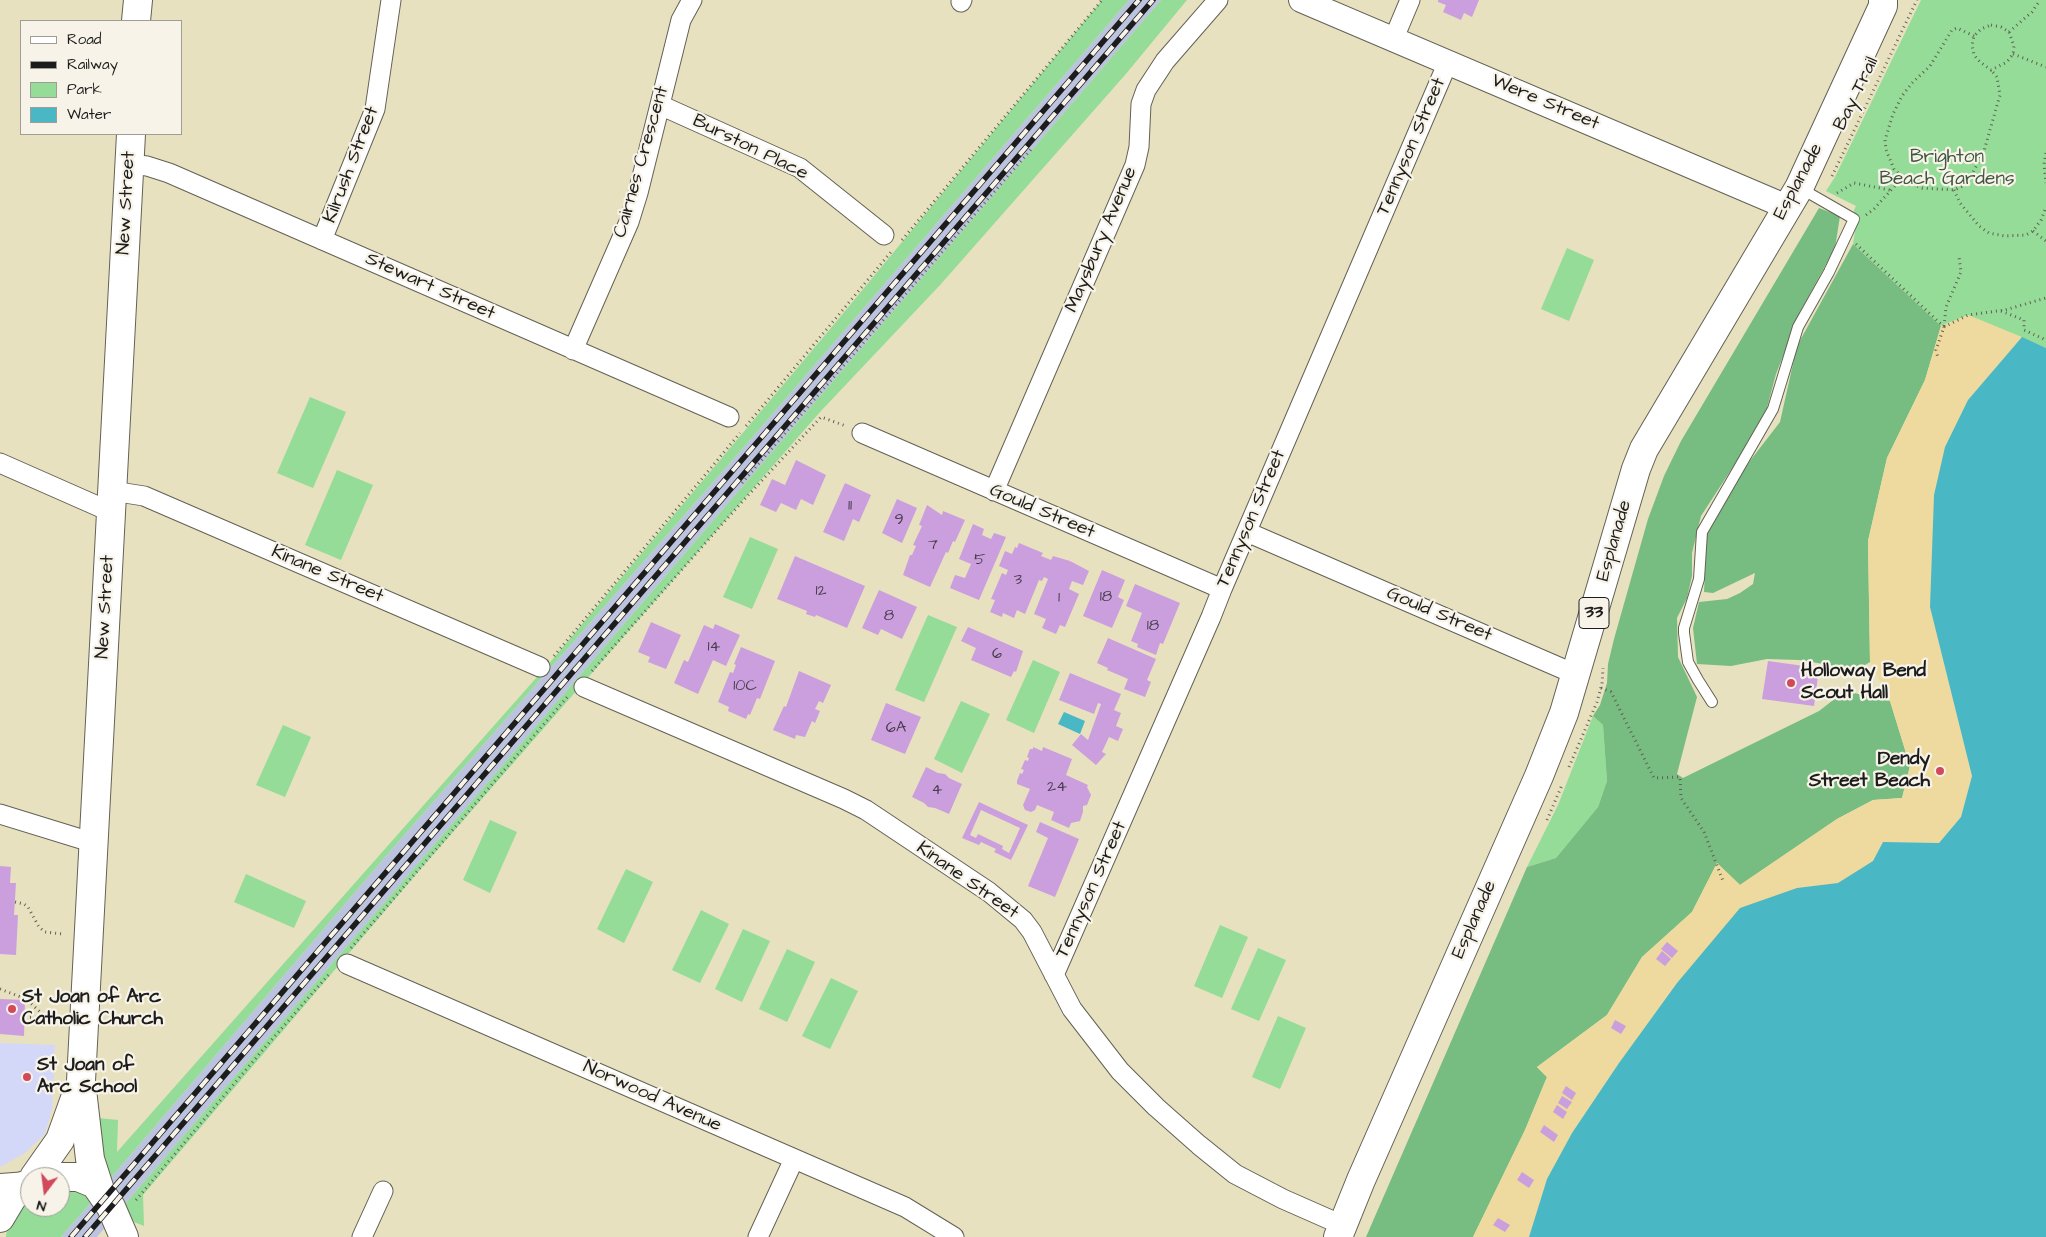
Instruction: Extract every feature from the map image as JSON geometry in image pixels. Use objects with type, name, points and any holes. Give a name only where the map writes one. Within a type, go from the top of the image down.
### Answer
[{"type":"main road","points":[[136,20],[138,0]]},
{"type":"main road","name":"Esplanade","points":[[1340,1231],[1539,776],[1564,713],[1577,675],[1636,469],[1644,449],[1808,199],[1885,2]]},
{"type":"main road","name":"New Street","points":[[124,1232],[100,1190],[90,1159],[81,1081],[131,135]]},
{"type":"main road","name":"New Street","points":[[41,1167],[64,1133],[81,1081]]},
{"type":"main road","points":[[70,1176],[93,1182],[100,1190]]},
{"type":"main road","name":"New Street","points":[[0,1218],[12,1198],[20,1191]]},
{"type":"street","name":"Kilrush Street","points":[[322,240],[372,121],[379,90],[391,0]]},
{"type":"street","name":"Cairnes Crescent","points":[[573,350],[629,222],[681,20],[692,0]]},
{"type":"street","name":"Maysbury Avenue","points":[[994,491],[1134,165],[1139,148],[1141,104],[1146,90],[1165,61],[1218,0]]},
{"type":"street","name":"Were Street","points":[[1301,0],[1448,62],[1808,199]]},
{"type":"street","points":[[1394,38],[1410,0]]},
{"type":"street","name":"Tennyson Street","points":[[1054,975],[1207,626],[1448,62]]},
{"type":"street","name":"Burston Place","points":[[660,105],[800,168],[893,241]]},
{"type":"street","name":"Stewart Street","points":[[129,164],[147,166],[170,173],[728,417]]},
{"type":"street","name":"Gould Street","points":[[862,433],[1222,589]]},
{"type":"street","name":"Kinane Street","points":[[0,463],[111,502],[144,496],[546,663]]},
{"type":"street","name":"Gould Street","points":[[1247,532],[1577,675]]},
{"type":"street","name":"Kinane Street","points":[[581,685],[830,792],[866,810],[1003,902],[1023,920],[1032,932],[1072,1009],[1120,1071],[1156,1107],[1235,1174],[1340,1231]]},
{"type":"street","points":[[0,814],[94,843]]},
{"type":"street","name":"Norwood Avenue","points":[[342,962],[905,1207],[954,1237]]},
{"type":"street","points":[[758,1237],[794,1159]]},
{"type":"street","points":[[0,1186],[20,1183]]},
{"type":"street","points":[[362,1237],[382,1191]]},
{"type":"lane","points":[[1712,702],[1688,662],[1684,633],[1699,579],[1702,532],[1773,410],[1798,327],[1829,272],[1854,219],[1839,209],[1808,199]]},
{"type":"path","points":[[546,663],[893,241],[1102,0]]},
{"type":"path","name":"Bay Trail","points":[[1808,199],[1834,172],[1918,0]]},
{"type":"path","points":[[2009,32],[2032,12],[2040,0]]},
{"type":"path","points":[[1974,36],[1957,28],[1952,30],[1930,66],[1912,83],[1902,96],[1893,114],[1885,140],[1891,162],[1902,178],[1908,183],[1922,188],[1954,190],[1965,185],[1978,164],[1987,141],[2000,95],[1997,78],[1974,55],[1972,45],[1974,36],[1981,29],[1991,25],[2001,27],[2009,32],[2014,46],[2013,54],[2007,62],[1991,70]]},
{"type":"path","points":[[2013,54],[2046,67]]},
{"type":"path","points":[[742,483],[1033,147]]},
{"type":"path","points":[[2046,153],[2044,164],[2046,183]]},
{"type":"path","points":[[1839,209],[1844,206],[1865,215],[1874,209],[1902,178]]},
{"type":"path","points":[[1808,199],[1854,183],[1890,190]]},
{"type":"path","points":[[1954,190],[1972,219],[1979,226],[1989,233],[2004,236],[2026,235],[2033,232],[2041,220],[2046,207]]},
{"type":"path","points":[[2033,232],[2046,241]]},
{"type":"path","points":[[1846,236],[1944,326]]},
{"type":"path","points":[[1938,358],[1936,350],[1944,326],[1946,308],[1961,272],[1959,257]]},
{"type":"path","points":[[1944,326],[1968,315],[2001,311],[2046,298]]},
{"type":"path","points":[[2001,311],[2024,320],[2024,330],[2046,340]]},
{"type":"path","points":[[136,1200],[260,1052],[342,962],[581,685],[821,416],[862,433]]},
{"type":"path","points":[[1601,688],[1611,692],[1654,778],[1680,777],[1681,798],[1704,832],[1722,880]]},
{"type":"path","points":[[14,902],[28,907],[39,927],[45,932],[63,934]]},
{"type":"path","points":[[0,989],[26,999],[47,1018]]},
{"type":"path","points":[[25,1017],[58,1018]]},
{"type":"shaded area","points":[[1129,0],[1161,0],[125,1204],[109,1180],[385,857],[750,440]]},
{"type":"shaded area","name":"St Joan of Arc School","points":[[0,1043],[55,1045],[52,1109],[45,1134],[25,1153],[0,1167]]},
{"type":"shaded area","points":[[93,1200],[107,1225],[97,1237],[61,1237]]},
{"type":"green space","points":[[1102,0],[1129,0],[750,440],[385,857],[109,1180],[105,1171],[98,1118],[118,1120],[117,1152],[552,660],[836,322]]},
{"type":"green space","points":[[1161,0],[1187,0],[1125,75],[941,284],[820,412],[419,871],[143,1195],[144,1226],[134,1222],[125,1204]]},
{"type":"green space","name":"Brighton Beach Gardens","points":[[1921,0],[2046,0],[2046,348],[1968,315],[1941,326],[1853,244],[1855,231],[1854,210],[1856,206],[1826,191],[1835,177]]},
{"type":"green space","points":[[1819,208],[1840,216],[1835,248],[1801,310],[1776,374],[1764,419],[1701,516],[1692,553],[1692,576],[1687,598],[1677,618],[1678,657],[1697,697],[1677,774],[1683,778],[1819,711],[1845,691],[1890,701],[1910,766],[1902,798],[1873,800],[1837,819],[1740,885],[1717,863],[1692,912],[1642,957],[1607,1015],[1537,1067],[1547,1077],[1525,1130],[1473,1237],[1366,1237],[1527,867],[1556,858],[1598,807],[1607,781],[1603,725],[1593,716],[1600,705],[1607,683],[1608,664],[1614,639],[1648,519],[1664,476],[1681,441]]},
{"type":"green space","points":[[1853,244],[1941,326],[1925,380],[1887,458],[1868,541],[1870,662],[1860,668],[1842,669],[1799,660],[1767,659],[1731,666],[1697,664],[1693,628],[1699,602],[1727,599],[1740,593],[1753,584],[1755,573],[1713,593],[1704,592],[1707,533],[1746,466],[1780,422],[1797,346]]},
{"type":"green space","points":[[1567,248],[1594,260],[1569,321],[1541,309]]},
{"type":"green space","points":[[310,397],[346,412],[313,488],[277,473]]},
{"type":"green space","points":[[337,470],[373,485],[341,560],[305,545]]},
{"type":"green space","points":[[750,537],[778,549],[752,609],[723,597]]},
{"type":"green space","points":[[928,615],[957,627],[924,702],[895,690]]},
{"type":"green space","points":[[1033,660],[1060,672],[1034,733],[1006,720]]},
{"type":"green space","points":[[961,701],[990,714],[962,773],[934,759]]},
{"type":"green space","points":[[1593,716],[1603,725],[1607,781],[1598,807],[1556,858],[1527,867],[1558,805]]},
{"type":"green space","points":[[283,725],[311,737],[285,797],[256,785]]},
{"type":"green space","points":[[490,820],[517,832],[490,893],[463,880]]},
{"type":"green space","points":[[626,869],[653,882],[624,943],[597,929]]},
{"type":"green space","points":[[246,874],[306,901],[294,928],[234,902]]},
{"type":"green space","points":[[701,910],[729,924],[700,983],[672,970]]},
{"type":"green space","points":[[1220,925],[1248,937],[1222,998],[1194,986]]},
{"type":"green space","points":[[743,929],[770,941],[742,1002],[715,989]]},
{"type":"green space","points":[[1258,948],[1286,960],[1259,1021],[1231,1009]]},
{"type":"green space","points":[[787,949],[815,962],[787,1022],[759,1009]]},
{"type":"green space","points":[[831,978],[858,991],[830,1049],[802,1036]]},
{"type":"green space","points":[[1278,1016],[1306,1028],[1280,1089],[1252,1077]]},
{"type":"green space","points":[[70,1185],[75,1185],[93,1200],[61,1237],[6,1237],[7,1228],[20,1208],[20,1217],[70,1217]]},
{"type":"sand","name":"Dendy Street Beach","points":[[1968,315],[2022,337],[1968,400],[1930,607],[1972,776],[1961,817],[1939,843],[1883,842],[1873,861],[1838,884],[1797,888],[1677,983],[1619,1063],[1572,1133],[1547,1179],[1529,1237],[1473,1237],[1525,1130],[1547,1077],[1537,1067],[1607,1015],[1642,957],[1692,912],[1717,863],[1740,885],[1837,819],[1873,800],[1902,798],[1910,766],[1890,701],[1870,662],[1868,541],[1887,458],[1925,380],[1941,326]]},
{"type":"water","points":[[2022,337],[2046,348],[2046,1237],[1529,1237],[1547,1179],[1572,1133],[1619,1063],[1677,983],[1740,908],[1797,888],[1838,883],[1873,861],[1883,842],[1939,843],[1961,817],[1972,776],[1930,607],[1934,495],[1945,447],[1968,400]]},
{"type":"water","points":[[1064,712],[1085,721],[1080,734],[1058,724]]},
{"type":"building","points":[[1438,0],[1479,0],[1472,17],[1464,13],[1461,20],[1443,12],[1446,5],[1438,2]]},
{"type":"building","points":[[796,460],[826,475],[813,505],[801,499],[796,510],[781,503],[776,512],[760,505],[772,479],[785,485]]},
{"type":"building","points":[[845,483],[871,495],[859,522],[853,519],[844,541],[823,532]]},
{"type":"building","points":[[897,499],[917,508],[902,543],[882,533]]},
{"type":"building","points":[[927,505],[942,515],[943,511],[965,520],[955,542],[953,541],[948,553],[946,552],[930,587],[903,575],[910,555],[912,555],[916,546],[913,545],[922,526],[919,525]]},
{"type":"building","points":[[973,524],[984,529],[982,535],[991,539],[994,533],[1006,537],[979,600],[950,588],[955,575],[965,578],[971,564],[959,559]]},
{"type":"building","points":[[1019,543],[1043,553],[1041,556],[1051,560],[1053,556],[1070,561],[1089,571],[1083,585],[1072,581],[1069,589],[1079,594],[1065,627],[1060,625],[1056,634],[1042,628],[1046,619],[1034,614],[1048,579],[1044,577],[1042,581],[1039,580],[1025,614],[1017,610],[1014,618],[1003,613],[1002,617],[990,612],[995,600],[991,599],[1002,573],[1006,575],[1008,570],[999,566],[1005,551],[1012,554]]},
{"type":"building","points":[[795,556],[865,586],[847,628],[816,615],[815,617],[806,614],[807,611],[777,599]]},
{"type":"building","points":[[1102,570],[1125,580],[1118,597],[1124,600],[1112,628],[1083,616]]},
{"type":"building","points":[[1135,584],[1180,603],[1163,644],[1160,643],[1156,655],[1137,647],[1138,644],[1131,641],[1142,613],[1126,606]]},
{"type":"building","points":[[879,590],[917,607],[902,639],[881,629],[878,635],[862,628]]},
{"type":"building","points":[[651,622],[681,635],[666,669],[648,662],[650,657],[638,652]]},
{"type":"building","points":[[715,624],[740,635],[726,666],[713,660],[698,694],[674,683],[684,660],[688,662],[704,625],[713,629]]},
{"type":"building","points":[[968,627],[1023,651],[1016,672],[1014,671],[1011,677],[971,660],[976,648],[961,641]]},
{"type":"building","points":[[1108,638],[1156,659],[1147,680],[1151,682],[1145,697],[1124,689],[1128,679],[1107,670],[1108,668],[1097,663]]},
{"type":"building","points":[[741,647],[775,661],[760,699],[757,698],[750,715],[748,714],[746,719],[728,711],[729,707],[718,702],[730,672],[733,673],[736,665],[734,664]]},
{"type":"building","name":"Holloway Bend Scout Hall","points":[[1768,661],[1819,668],[1814,706],[1762,699]]},
{"type":"building","points":[[799,671],[831,685],[823,703],[819,701],[815,709],[820,711],[815,723],[812,721],[805,737],[796,735],[795,739],[773,730],[784,706],[786,707]]},
{"type":"building","points":[[1070,673],[1121,694],[1114,710],[1121,713],[1116,726],[1123,729],[1118,741],[1109,737],[1102,752],[1106,754],[1096,765],[1072,745],[1081,734],[1088,740],[1101,704],[1098,703],[1094,714],[1059,700]]},
{"type":"building","points":[[886,703],[921,717],[905,754],[871,740]]},
{"type":"building","points":[[1033,747],[1042,751],[1043,747],[1072,759],[1066,775],[1088,785],[1087,787],[1091,795],[1087,805],[1083,806],[1080,821],[1071,823],[1069,828],[1051,820],[1054,812],[1037,805],[1035,810],[1031,812],[1025,810],[1023,805],[1030,789],[1017,784],[1017,781],[1020,773],[1022,774],[1024,770],[1021,769],[1025,760],[1028,761],[1029,758],[1027,757],[1030,749],[1033,749]]},
{"type":"building","points":[[926,767],[945,774],[962,784],[949,814],[928,807],[912,797]]},
{"type":"building","points":[[979,802],[1028,825],[1011,860],[994,852],[996,849],[981,842],[979,845],[962,838]],"holes":[[[981,810],[1020,828],[1009,853],[1002,849],[1003,846],[978,834],[976,838],[970,835]]]},
{"type":"building","points":[[1040,822],[1079,839],[1055,897],[1028,886],[1048,838],[1036,832]]},
{"type":"building","points":[[0,866],[11,867],[10,883],[16,883],[14,915],[18,915],[16,955],[0,954]]},
{"type":"building","points":[[1667,942],[1678,951],[1672,958],[1661,949]]},
{"type":"building","points":[[1662,951],[1671,959],[1665,966],[1656,959]]},
{"type":"building","name":"St Joan of Arc Catholic Church","points":[[0,999],[25,1000],[24,1036],[0,1034]]},
{"type":"building","points":[[1615,1020],[1626,1026],[1621,1034],[1611,1028]]},
{"type":"building","points":[[1566,1086],[1576,1093],[1572,1100],[1562,1093]]},
{"type":"building","points":[[1562,1096],[1572,1102],[1567,1109],[1558,1103]]},
{"type":"building","points":[[1557,1105],[1567,1112],[1563,1119],[1553,1112]]},
{"type":"building","points":[[1544,1125],[1558,1135],[1554,1142],[1540,1132]]},
{"type":"building","points":[[1522,1172],[1534,1180],[1529,1188],[1517,1180]]},
{"type":"building","points":[[1498,1218],[1510,1225],[1505,1232],[1493,1225]]},
{"type":"railway","points":[[71,1237],[1139,0]]},
{"type":"railway","points":[[85,1237],[1153,0]]},
{"type":"place","name":"Holloway Bend Scout Hall","points":[[1791,683]]},
{"type":"place","name":"Dendy Street Beach","points":[[1940,771]]},
{"type":"place","name":"St Joan of Arc Catholic Church","points":[[12,1009]]},
{"type":"place","name":"St Joan of Arc School","points":[[27,1077]]}]
